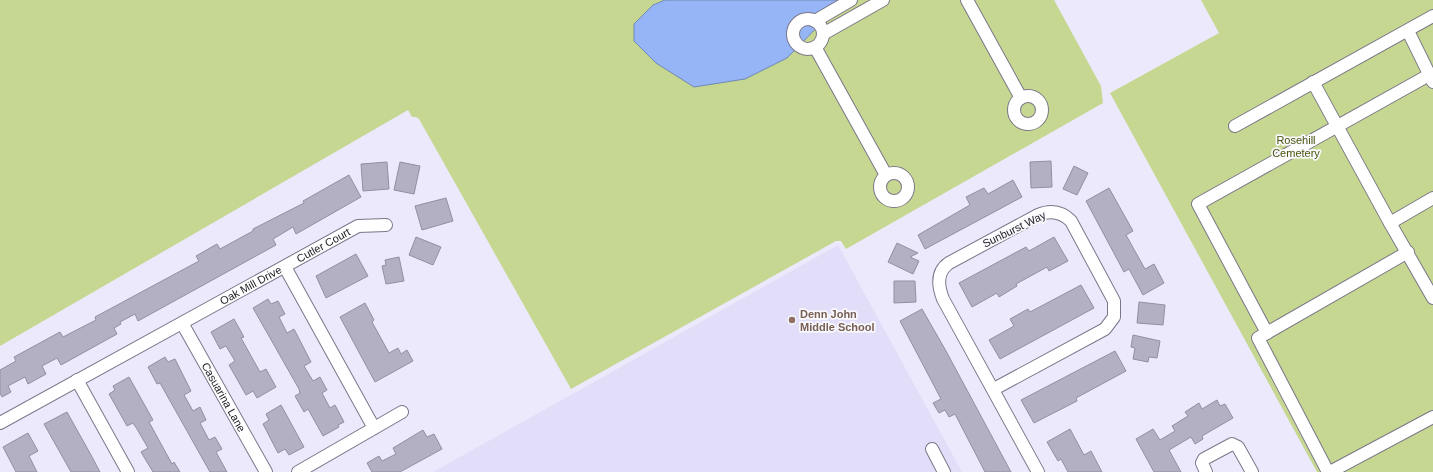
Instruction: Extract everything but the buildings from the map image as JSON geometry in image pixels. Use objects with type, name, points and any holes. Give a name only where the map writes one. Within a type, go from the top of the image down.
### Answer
[{"type":"street","points":[[815,21],[821,27],[823,34],[821,41],[815,47],[806,49],[801,47],[797,44],[793,34],[800,22],[805,20],[815,21],[851,0]]},
{"type":"street","points":[[823,34],[883,0]]},
{"type":"street","points":[[967,0],[1021,98]]},
{"type":"street","points":[[1235,126],[1433,16]]},
{"type":"street","points":[[1267,333],[1198,204],[1336,125],[1431,79],[1408,31]]},
{"type":"street","points":[[815,47],[886,175]]},
{"type":"street","points":[[1313,82],[1433,298]]},
{"type":"street","points":[[1390,223],[1433,198]]},
{"type":"street","name":"Sunburst Way","points":[[994,389],[1105,329],[1114,316],[1114,301],[1071,221],[1066,216],[1059,213],[1045,212],[1038,215],[949,263],[941,270],[939,283],[943,299],[994,389],[1038,472]]},
{"type":"street","name":"Cutler Court","points":[[285,267],[358,226],[386,225]]},
{"type":"street","points":[[1408,252],[1258,338],[1329,472],[1433,417]]},
{"type":"street","name":"Oak Mill Drive","points":[[0,423],[285,267],[374,428]]},
{"type":"street","name":"Casuarina Lane","points":[[182,323],[266,472]]},
{"type":"street","points":[[77,380],[128,472]]},
{"type":"street","points":[[298,472],[402,412]]},
{"type":"street","points":[[1206,472],[1202,463],[1204,459],[1232,444],[1238,447],[1252,472]]},
{"type":"street","points":[[932,449],[944,472]]},
{"type":"shaded area","name":"Denn John Middle School","points":[[838,245],[962,472],[433,472],[569,396]]},
{"type":"green space","points":[[0,0],[665,0],[653,5],[840,0],[1054,0],[1101,86],[1103,103],[846,249],[841,241],[836,241],[571,389],[419,119],[412,117],[408,110],[0,346]]},
{"type":"green space","name":"Rosehill Cemetery","points":[[1201,0],[1433,0],[1433,472],[1317,472],[1110,93],[1219,33]]},
{"type":"water","points":[[665,0],[840,0],[829,15],[787,58],[745,79],[694,87],[656,63],[634,41],[634,24],[653,5]]},
{"type":"place","name":"Denn John Middle School","points":[[792,320]]}]
